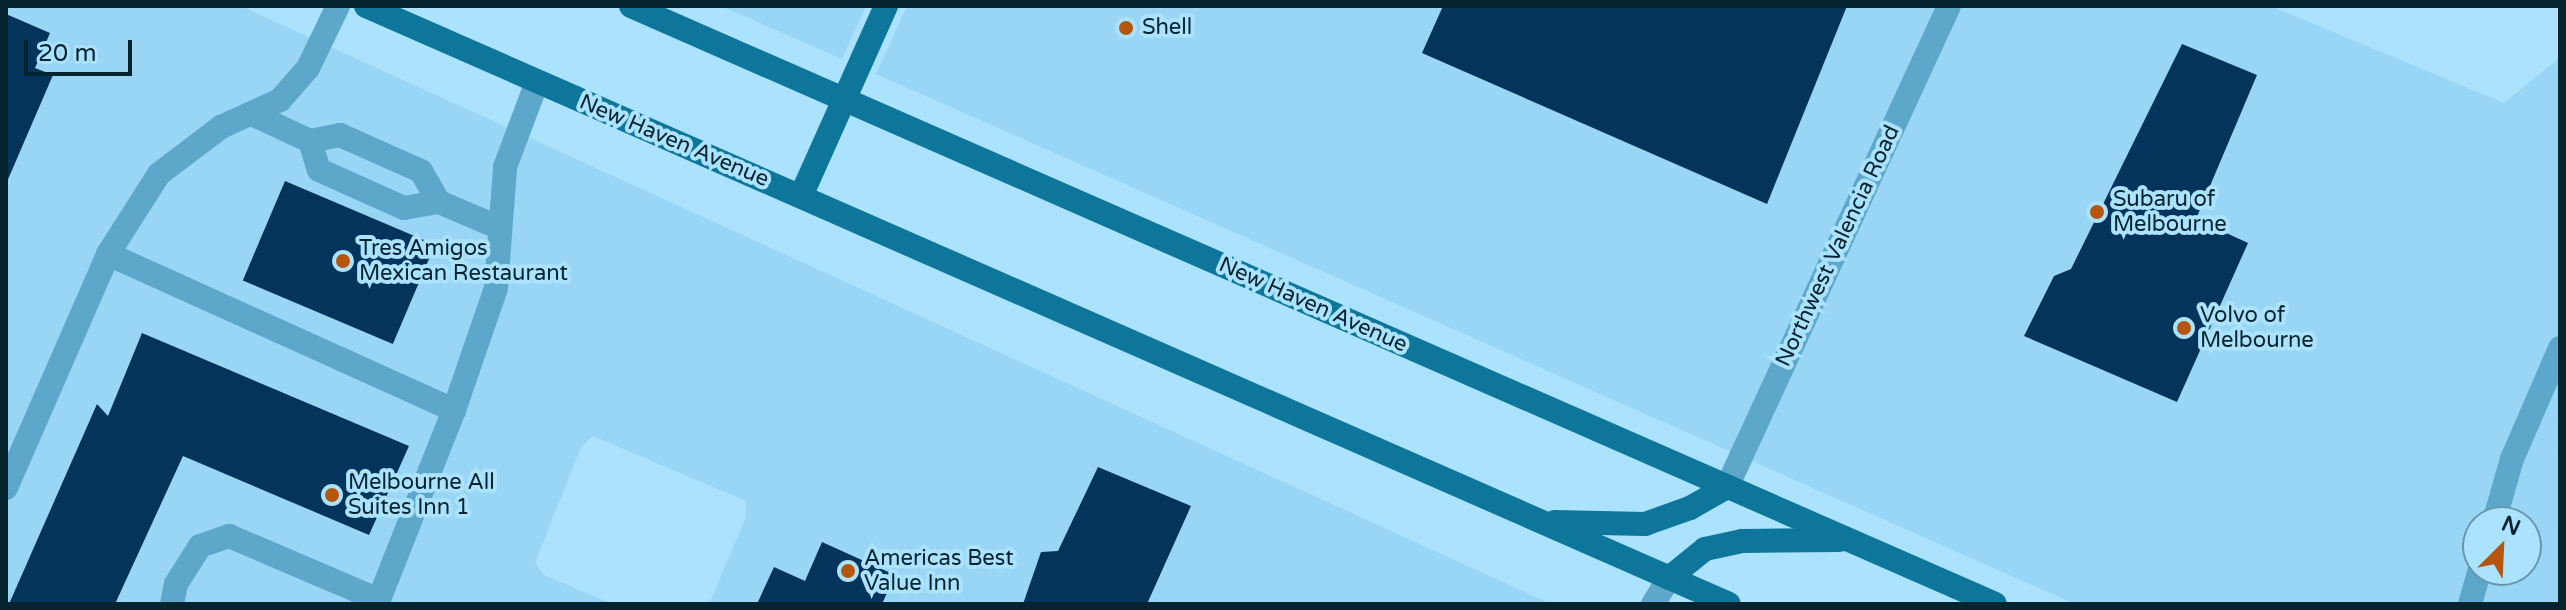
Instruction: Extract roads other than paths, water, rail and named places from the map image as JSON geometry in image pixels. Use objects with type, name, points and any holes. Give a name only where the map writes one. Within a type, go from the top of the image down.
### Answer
[{"type":"main road","name":"New Haven Avenue","points":[[366,6],[1729,604]]},
{"type":"main road","name":"New Haven Avenue","points":[[631,6],[1995,604]]},
{"type":"main road","points":[[801,196],[886,6]]},
{"type":"main road","points":[[1540,522],[1645,524],[1690,508],[1727,487]]},
{"type":"main road","points":[[1669,578],[1705,549],[1742,541],[1851,540]]},
{"type":"street","points":[[6,488],[108,254],[159,174],[221,127],[254,115],[280,100],[308,68],[338,6]]},
{"type":"street","name":"Northwest Valencia Road","points":[[1727,487],[1949,6]]},
{"type":"street","points":[[172,604],[176,584],[200,546],[229,536],[378,602],[454,410],[496,288],[505,167],[537,82]]},
{"type":"street","points":[[254,115],[310,141],[340,135],[421,171],[439,202]]},
{"type":"street","points":[[310,141],[319,170],[404,208],[439,202],[500,228]]},
{"type":"street","points":[[108,254],[454,410]]},
{"type":"street","points":[[2499,506],[2512,459],[2560,348]]},
{"type":"street","points":[[1656,604],[1669,578]]},
{"type":"place","name":"Shell","points":[[1126,28]]},
{"type":"place","name":"Subaru of Melbourne","points":[[2097,212]]},
{"type":"place","name":"Tres Amigos Mexican Restaurant","points":[[343,261]]},
{"type":"place","name":"Volvo of Melbourne","points":[[2184,328]]},
{"type":"place","name":"Melbourne All Suites Inn 1","points":[[332,495]]},
{"type":"place","name":"Americas Best Value Inn","points":[[848,571]]}]
